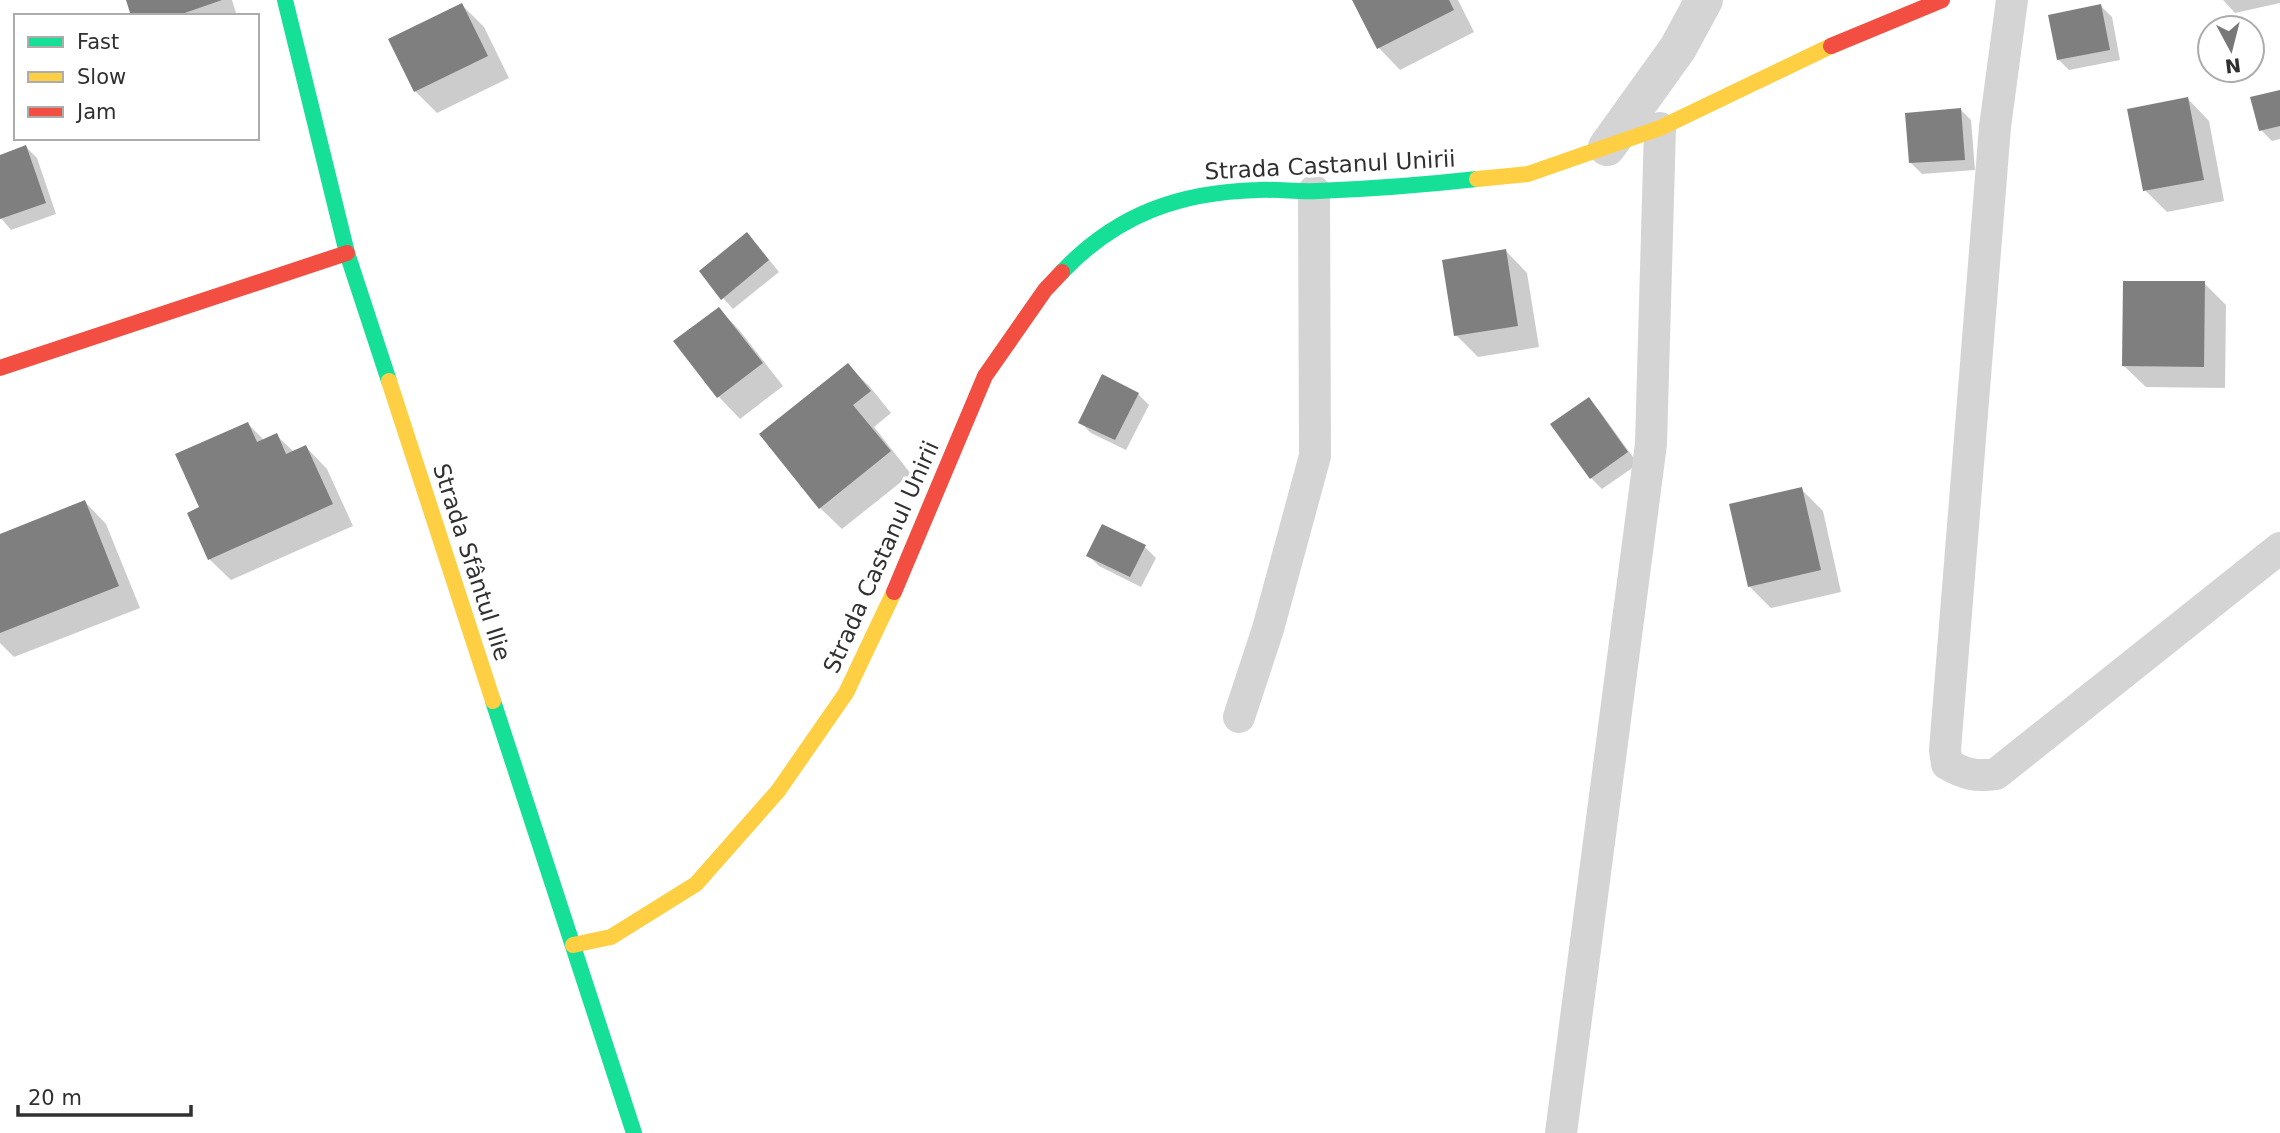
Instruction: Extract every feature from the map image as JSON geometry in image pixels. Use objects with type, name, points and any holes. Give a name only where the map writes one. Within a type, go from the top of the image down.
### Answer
[{"type":"street","name":"Strada Sfântul Ilie","points":[[285,0],[347,253],[634,1133]]},
{"type":"street","points":[[1607,147],[1678,48],[1704,0]]},
{"type":"street","name":"Strada Castanul Unirii","points":[[573,945],[611,937],[696,884],[778,791],[846,693],[857,671],[884,615],[985,376],[1045,290],[1083,250],[1125,221],[1186,197],[1257,190],[1314,191],[1413,186],[1528,174],[1660,128],[1832,46],[1942,0]]},
{"type":"street","points":[[0,368],[347,253]]},
{"type":"lane","points":[[2011,0],[1995,127],[1945,750],[1947,764],[1963,773],[1979,777],[1996,774],[2280,548]]},
{"type":"lane","points":[[1561,1133],[1651,444],[1660,128]]},
{"type":"lane","points":[[1239,717],[1268,629],[1315,456],[1314,191]]},
{"type":"building","points":[[126,0],[222,0],[182,14],[130,14]]},
{"type":"building","points":[[1352,0],[1449,0],[1454,10],[1377,49]]},
{"type":"building","points":[[462,3],[488,56],[414,92],[388,39]]},
{"type":"building","points":[[2101,4],[2110,50],[2057,60],[2048,15]]},
{"type":"building","points":[[2280,90],[2280,126],[2259,131],[2250,97]]},
{"type":"building","points":[[2188,97],[2204,180],[2143,191],[2127,109]]},
{"type":"building","points":[[1961,108],[1965,160],[1909,163],[1905,113]]},
{"type":"building","points":[[26,145],[46,203],[0,219],[0,155]]},
{"type":"building","points":[[747,232],[769,260],[721,300],[699,271]]},
{"type":"building","points":[[1506,249],[1518,326],[1454,336],[1442,260]]},
{"type":"building","points":[[2123,281],[2205,281],[2204,367],[2122,366]]},
{"type":"building","points":[[719,307],[763,363],[717,398],[673,341]]},
{"type":"building","points":[[848,363],[871,391],[853,405],[891,451],[819,509],[759,434]]},
{"type":"building","points":[[1102,374],[1139,393],[1115,440],[1078,423]]},
{"type":"building","points":[[1589,397],[1628,452],[1590,479],[1550,424]]},
{"type":"building","points":[[248,422],[257,442],[277,433],[286,454],[306,445],[333,504],[208,560],[187,513],[199,507],[175,454]]},
{"type":"building","points":[[1802,487],[1821,570],[1748,587],[1729,504]]},
{"type":"building","points":[[85,500],[119,586],[0,633],[0,534]]},
{"type":"building","points":[[1102,524],[1146,545],[1130,577],[1086,556]]},
{"type":"traffic: fast","points":[[285,0],[347,253],[389,381]]},
{"type":"traffic: fast","points":[[1062,272],[1083,252],[1128,221],[1151,210],[1202,196],[1258,190],[1357,189],[1477,179]]},
{"type":"traffic: fast","points":[[493,701],[634,1133]]},
{"type":"traffic: slow","points":[[1477,179],[1528,174],[1660,128],[1831,46]]},
{"type":"traffic: slow","points":[[389,381],[493,701]]},
{"type":"traffic: slow","points":[[573,945],[611,937],[696,884],[778,791],[846,693],[894,592]]},
{"type":"traffic: jam","points":[[1831,46],[1942,0]]},
{"type":"traffic: jam","points":[[0,368],[347,253]]},
{"type":"traffic: jam","points":[[894,592],[985,376],[1045,290],[1062,272]]}]
